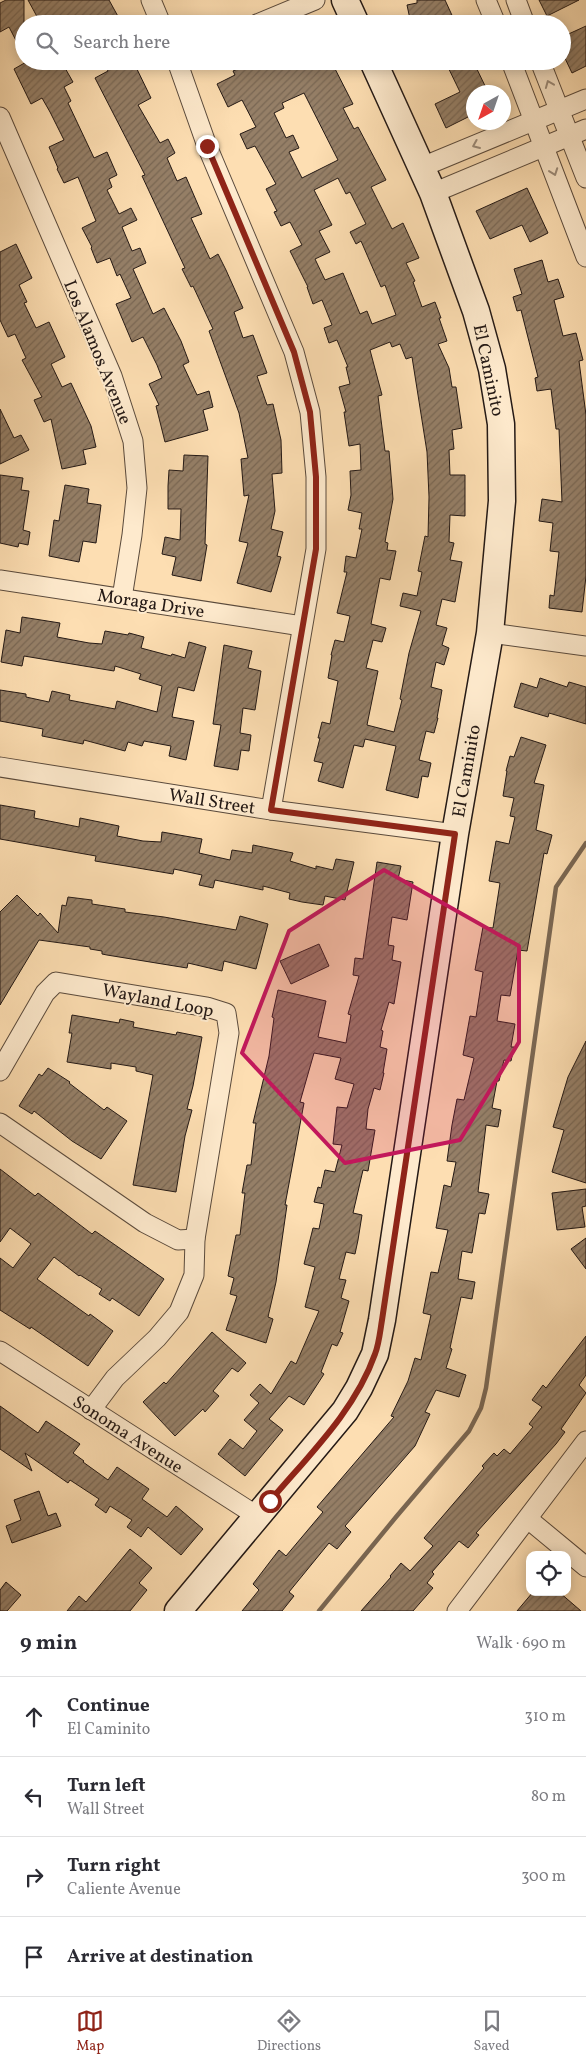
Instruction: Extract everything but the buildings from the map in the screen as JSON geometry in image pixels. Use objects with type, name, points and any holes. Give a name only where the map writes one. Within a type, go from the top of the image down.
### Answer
[{"type":"street","points":[[151,0],[157,15]]},
{"type":"street","points":[[279,15],[315,0]]},
{"type":"street","points":[[345,0],[352,15]]},
{"type":"street","points":[[486,0],[492,15]]},
{"type":"street","points":[[516,0],[522,15]]},
{"type":"street","points":[[180,70],[207,146],[294,352],[310,412],[316,477],[316,549],[271,810]]},
{"type":"street","name":"El Caminito","points":[[178,1611],[345,1411],[359,1388],[375,1354],[382,1320],[455,834],[490,633],[502,501],[501,424],[492,368],[476,311],[433,193],[377,70]]},
{"type":"street","points":[[514,70],[545,146],[586,257]]},
{"type":"street","points":[[544,70],[560,110],[578,132],[586,178]]},
{"type":"street","points":[[422,167],[586,99]]},
{"type":"street","name":"Los Alamos Avenue","points":[[0,117],[4,141],[112,376],[133,441],[137,488],[122,598]]},
{"type":"street","points":[[433,193],[578,132]]},
{"type":"street","name":"Moraga Drive","points":[[0,580],[302,626]]},
{"type":"street","points":[[490,633],[586,646]]},
{"type":"street","name":"Wall Street","points":[[0,767],[271,810],[455,834]]},
{"type":"street","name":"Wayland Loop","points":[[0,1071],[45,994],[56,982],[207,1007],[226,1013],[229,1033],[195,1239],[194,1275],[179,1312],[157,1338],[115,1378],[91,1410]]},
{"type":"street","points":[[0,1123],[145,1223],[178,1240],[195,1239]]},
{"type":"street","name":"Sonoma Avenue","points":[[0,1351],[257,1516]]},
{"type":"street","points":[[457,1611],[586,1441]]},
{"type":"street","points":[[528,1519],[586,1567]]},
{"type":"highlighted area","points":[[384,870],[519,946],[519,1042],[460,1140],[345,1163],[242,1053],[289,931]]},
{"type":"waterway","points":[[319,1611],[469,1431],[481,1408],[486,1388],[556,887],[586,843]]},
{"type":"route","points":[[207,146],[294,352],[310,412],[316,477],[316,549],[271,810],[455,834],[382,1320],[375,1354],[359,1388],[345,1411],[270,1501]]}]
